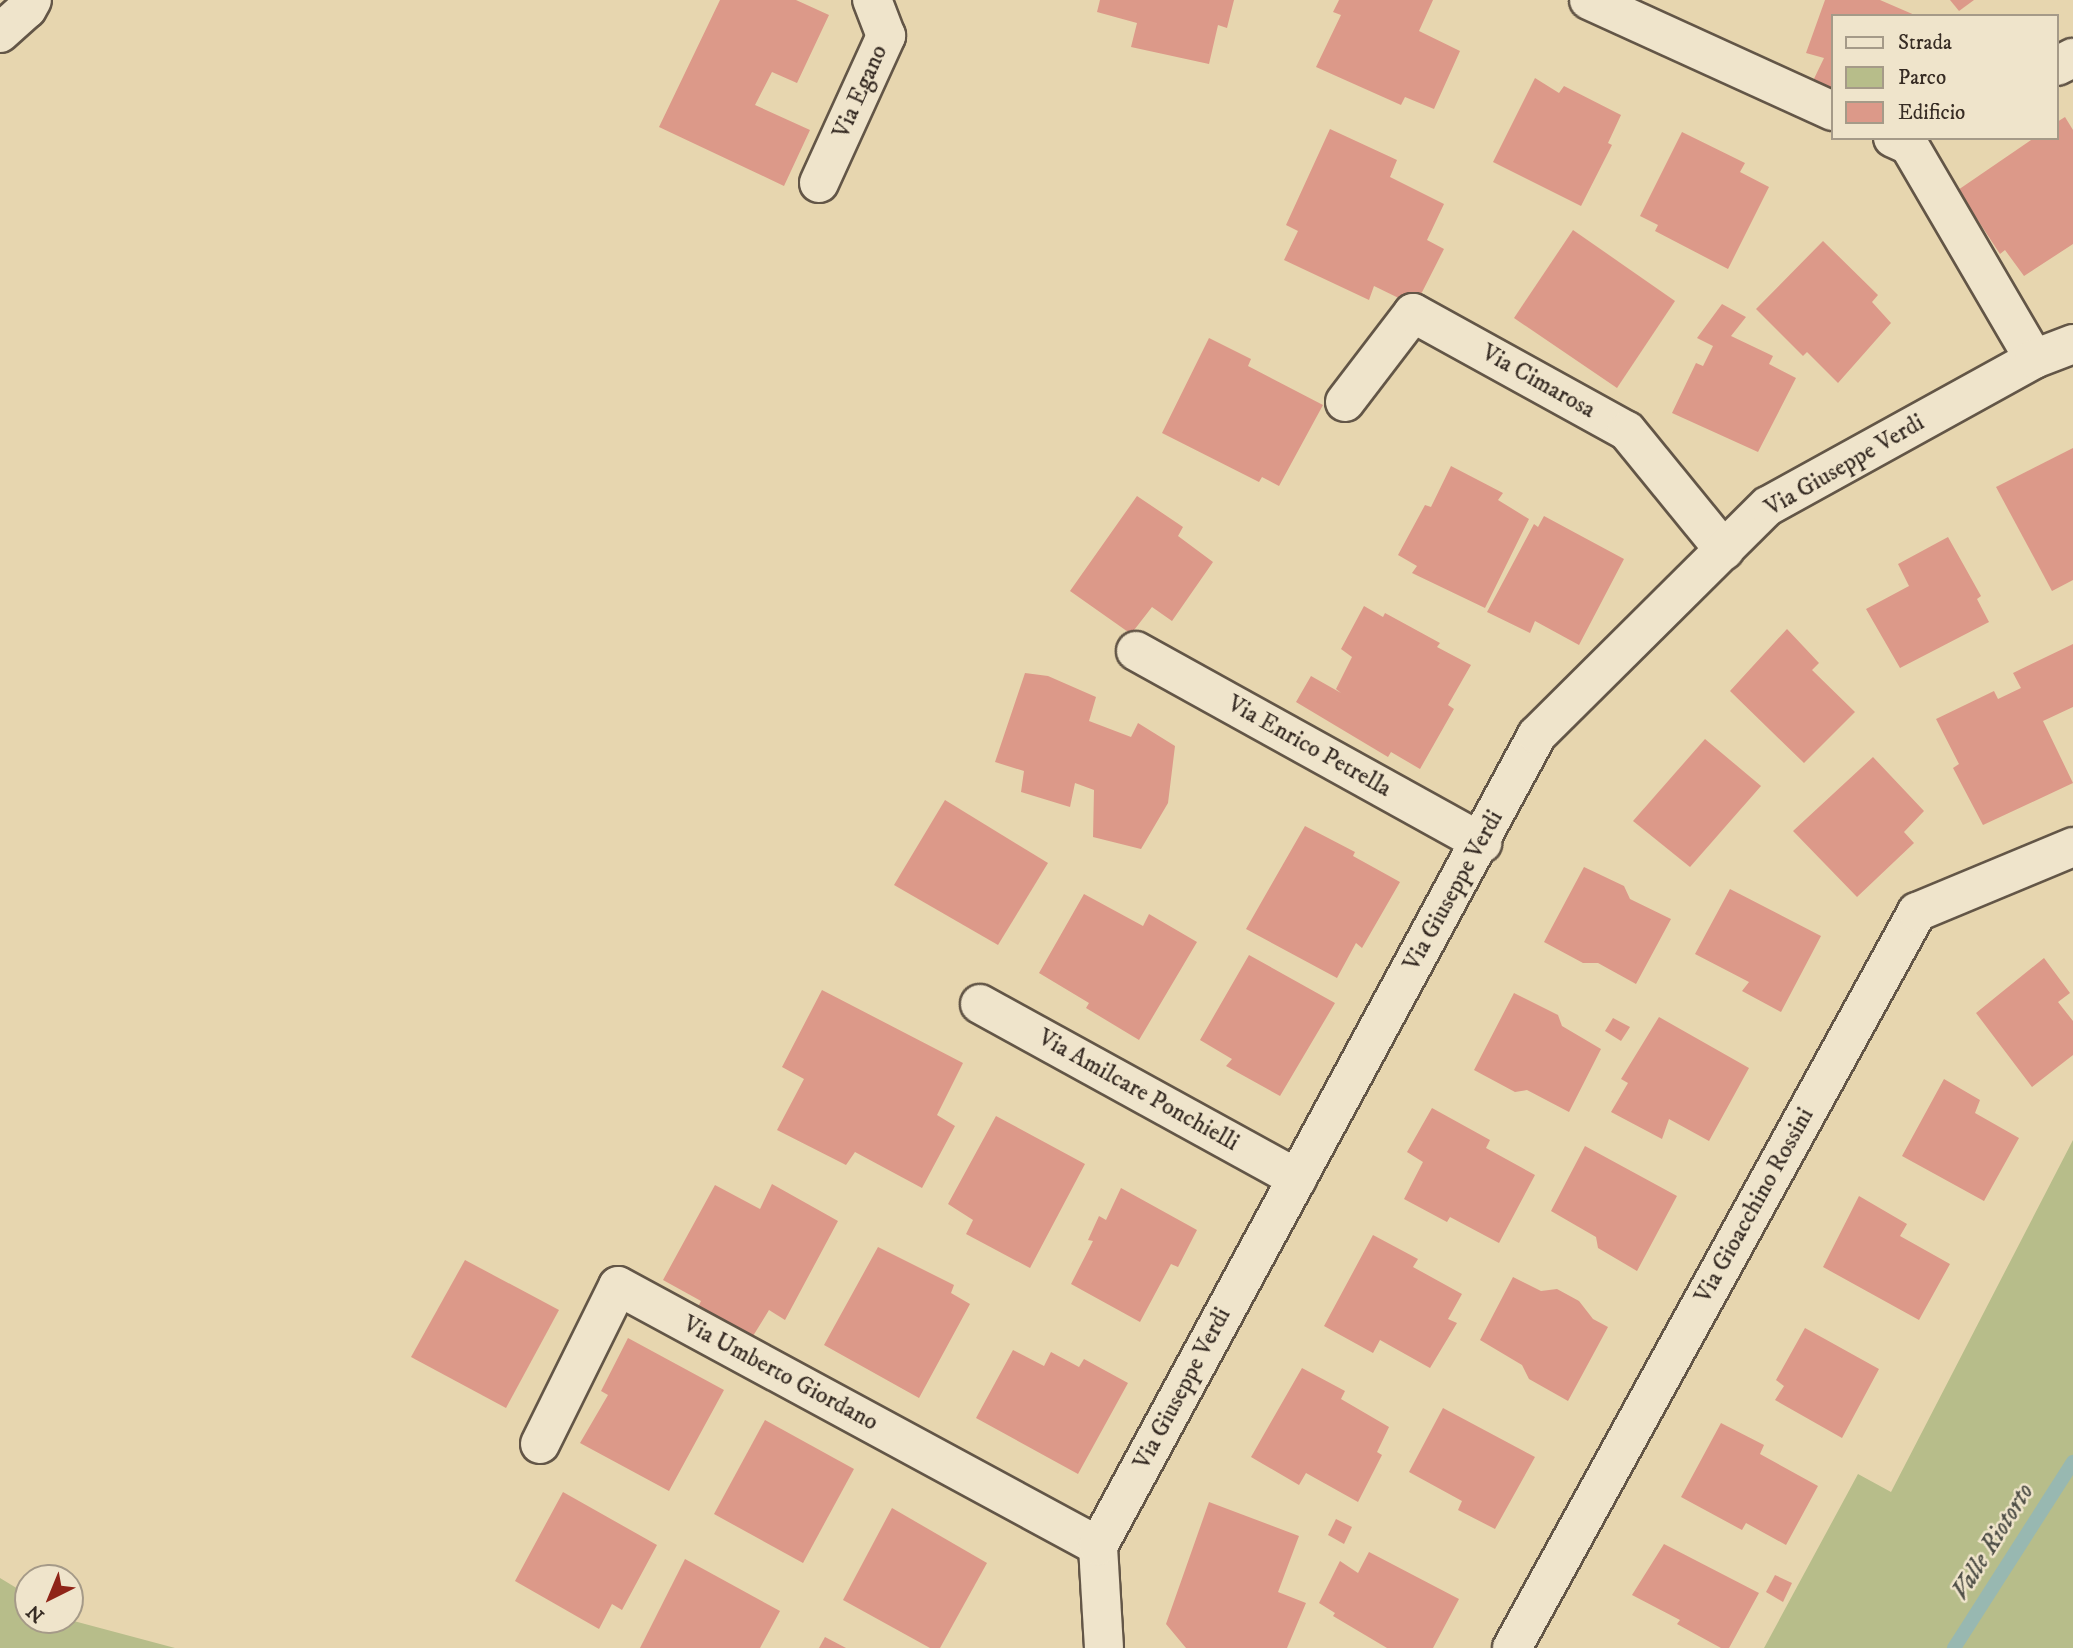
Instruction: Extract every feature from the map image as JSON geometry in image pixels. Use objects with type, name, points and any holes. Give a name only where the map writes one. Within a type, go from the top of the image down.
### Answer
[{"type":"street","points":[[0,33],[27,9],[32,0]]},
{"type":"street","name":"Via Egano","points":[[820,183],[886,36],[872,0]]},
{"type":"street","points":[[1588,0],[1832,111]]},
{"type":"street","points":[[1908,141],[2034,359]]},
{"type":"street","name":"Via Cimarosa","points":[[1345,402],[1413,313],[1627,431],[1724,550]]},
{"type":"street","name":"Via Giuseppe Verdi","points":[[1098,1546],[1482,843],[1537,736],[1768,506],[2034,359],[2073,344]]},
{"type":"street","name":"Via Enrico Petrella","points":[[1136,651],[1482,843]]},
{"type":"street","name":"Via Gioacchino Rossini","points":[[1513,1648],[1917,912],[2073,847]]},
{"type":"street","name":"Via Amilcare Ponchielli","points":[[980,1004],[1297,1178]]},
{"type":"street","name":"Via Umberto Giordano","points":[[540,1444],[618,1286],[1098,1546]]},
{"type":"street","points":[[1098,1546],[1104,1648]]},
{"type":"green space","points":[[2073,1140],[2073,1648],[1764,1648],[1858,1474],[1891,1492]]},
{"type":"green space","points":[[0,1578],[14,1586],[14,1634],[84,1634],[84,1624],[175,1648],[0,1648]]},
{"type":"building","points":[[720,0],[796,0],[829,15],[797,83],[772,72],[755,105],[810,130],[784,186],[659,127]]},
{"type":"building","points":[[1100,0],[1234,0],[1227,28],[1218,25],[1209,64],[1131,47],[1137,23],[1097,12]]},
{"type":"building","points":[[1339,0],[1433,0],[1419,31],[1460,51],[1434,109],[1405,97],[1401,105],[1316,67],[1341,15],[1333,12]]},
{"type":"building","points":[[1825,0],[1880,0],[1912,14],[1832,14],[1832,94],[1811,85],[1824,58],[1806,53]]},
{"type":"building","points":[[1950,0],[1974,0],[1959,11]]},
{"type":"building","points":[[1535,78],[1559,93],[1564,86],[1621,115],[1608,143],[1612,145],[1581,206],[1493,162]]},
{"type":"building","points":[[2065,117],[2073,130],[2073,244],[2024,276],[2005,250],[2000,254],[1958,190],[2031,140],[2059,140],[2059,121]]},
{"type":"building","points":[[1330,129],[1397,160],[1390,177],[1444,204],[1427,240],[1444,249],[1415,306],[1374,286],[1369,300],[1284,260],[1298,231],[1286,225]]},
{"type":"building","points":[[1682,132],[1745,163],[1740,172],[1769,187],[1728,269],[1655,231],[1658,225],[1640,216]]},
{"type":"building","points":[[1573,230],[1675,301],[1617,388],[1514,318]]},
{"type":"building","points":[[1823,241],[1878,295],[1872,302],[1891,323],[1838,383],[1807,352],[1803,356],[1756,309]]},
{"type":"building","points":[[1722,304],[1746,317],[1731,336],[1773,356],[1769,364],[1796,378],[1758,452],[1672,413],[1696,363],[1703,366],[1713,346],[1697,338]]},
{"type":"building","points":[[1209,338],[1251,359],[1248,366],[1323,405],[1279,486],[1262,477],[1259,482],[1162,433]]},
{"type":"building","points":[[2073,448],[2073,580],[2052,591],[1996,487]]},
{"type":"building","points":[[1451,466],[1503,493],[1498,500],[1529,519],[1485,608],[1412,573],[1417,566],[1398,555],[1425,505],[1431,507]]},
{"type":"building","points":[[1137,496],[1183,527],[1178,536],[1213,562],[1172,621],[1152,607],[1131,634],[1070,591]]},
{"type":"building","points":[[1544,516],[1624,559],[1579,645],[1535,621],[1530,633],[1487,612],[1534,524],[1538,527]]},
{"type":"building","points":[[1948,537],[1981,596],[1977,599],[1989,622],[1900,668],[1866,609],[1909,586],[1898,564]]},
{"type":"building","points":[[1364,606],[1383,617],[1385,613],[1440,643],[1437,647],[1471,665],[1448,705],[1454,709],[1420,769],[1391,752],[1388,757],[1296,702],[1311,676],[1341,693],[1336,689],[1352,657],[1341,649]]},
{"type":"building","points":[[1787,629],[1819,663],[1812,670],[1855,712],[1804,763],[1730,691]]},
{"type":"building","points":[[2073,644],[2073,707],[2043,721],[2073,783],[1983,825],[1953,768],[1959,764],[1936,719],[1994,691],[1998,699],[2021,688],[2013,673]]},
{"type":"building","points":[[1025,673],[1048,676],[1096,697],[1089,721],[1131,737],[1138,723],[1175,746],[1168,803],[1141,849],[1093,837],[1094,790],[1075,783],[1070,807],[1021,792],[1024,771],[995,762]]},
{"type":"building","points":[[1705,739],[1761,786],[1690,867],[1633,821]]},
{"type":"building","points":[[1873,757],[1924,811],[1904,832],[1914,843],[1857,897],[1793,831]]},
{"type":"building","points":[[945,800],[1048,863],[998,945],[894,885]]},
{"type":"building","points":[[1305,826],[1355,852],[1353,856],[1400,882],[1362,948],[1356,943],[1337,978],[1246,929]]},
{"type":"building","points":[[1584,867],[1624,886],[1630,899],[1671,919],[1636,984],[1598,963],[1583,963],[1544,942]]},
{"type":"building","points":[[1730,889],[1821,936],[1781,1012],[1742,991],[1749,982],[1695,954]]},
{"type":"building","points":[[1084,894],[1143,926],[1149,914],[1197,942],[1139,1040],[1086,1008],[1089,1003],[1039,973]]},
{"type":"building","points":[[1249,955],[1335,1003],[1280,1096],[1226,1066],[1232,1059],[1200,1040]]},
{"type":"building","points":[[2044,958],[2070,993],[2058,1002],[2073,1021],[2073,1055],[2032,1087],[1976,1013]]},
{"type":"building","points":[[822,990],[963,1063],[937,1115],[955,1126],[922,1188],[855,1152],[846,1165],[777,1130],[804,1079],[782,1067]]},
{"type":"building","points":[[1514,993],[1558,1015],[1562,1026],[1601,1049],[1569,1112],[1527,1090],[1515,1092],[1474,1070]]},
{"type":"building","points":[[1659,1017],[1749,1068],[1709,1141],[1669,1119],[1662,1139],[1611,1112],[1628,1083],[1621,1079]]},
{"type":"building","points":[[1613,1018],[1630,1027],[1621,1041],[1605,1031]]},
{"type":"building","points":[[1944,1079],[1980,1100],[1975,1113],[2019,1138],[1984,1201],[1902,1156]]},
{"type":"building","points":[[1432,1108],[1490,1140],[1486,1148],[1535,1175],[1499,1243],[1450,1217],[1447,1222],[1404,1199],[1423,1162],[1407,1152]]},
{"type":"building","points":[[996,1116],[1085,1164],[1030,1268],[966,1234],[973,1220],[948,1204]]},
{"type":"building","points":[[1585,1146],[1677,1196],[1637,1271],[1598,1248],[1596,1237],[1551,1211]]},
{"type":"building","points":[[772,1184],[838,1221],[785,1320],[769,1310],[753,1336],[698,1307],[701,1301],[663,1280],[715,1185],[760,1209]]},
{"type":"building","points":[[1121,1188],[1197,1230],[1178,1267],[1171,1264],[1140,1322],[1071,1284],[1093,1241],[1088,1240],[1099,1216],[1106,1220]]},
{"type":"building","points":[[1859,1196],[1907,1224],[1900,1236],[1950,1264],[1919,1320],[1823,1267]]},
{"type":"building","points":[[1373,1235],[1418,1259],[1413,1267],[1462,1294],[1448,1319],[1457,1323],[1430,1368],[1380,1340],[1373,1353],[1324,1326]]},
{"type":"building","points":[[878,1247],[954,1285],[951,1293],[970,1304],[919,1398],[824,1345]]},
{"type":"building","points":[[465,1260],[559,1310],[506,1408],[411,1357]]},
{"type":"building","points":[[1513,1277],[1541,1291],[1557,1289],[1579,1301],[1593,1319],[1608,1327],[1568,1401],[1529,1379],[1522,1365],[1480,1340]]},
{"type":"building","points":[[1805,1328],[1879,1369],[1842,1438],[1775,1400],[1784,1386],[1776,1380]]},
{"type":"building","points":[[628,1338],[724,1390],[669,1491],[580,1443],[608,1395],[601,1391]]},
{"type":"building","points":[[1013,1350],[1044,1366],[1051,1352],[1079,1367],[1084,1359],[1128,1383],[1078,1474],[976,1418]]},
{"type":"building","points":[[1302,1368],[1345,1391],[1341,1399],[1389,1427],[1377,1452],[1382,1455],[1358,1502],[1306,1473],[1299,1485],[1251,1457]]},
{"type":"building","points":[[1443,1408],[1535,1457],[1495,1529],[1458,1510],[1462,1501],[1409,1472]]},
{"type":"building","points":[[765,1420],[854,1469],[803,1563],[714,1514]]},
{"type":"building","points":[[1721,1423],[1764,1445],[1760,1454],[1818,1486],[1786,1545],[1746,1523],[1742,1530],[1681,1497]]},
{"type":"building","points":[[563,1492],[657,1545],[622,1610],[612,1604],[599,1629],[515,1581]]},
{"type":"building","points":[[1209,1502],[1299,1536],[1278,1592],[1306,1603],[1287,1648],[1186,1648],[1166,1624]]},
{"type":"building","points":[[892,1508],[987,1563],[940,1648],[930,1648],[843,1600]]},
{"type":"building","points":[[1336,1519],[1352,1527],[1344,1544],[1328,1535]]},
{"type":"building","points":[[1664,1544],[1759,1593],[1729,1648],[1721,1648],[1677,1624],[1680,1620],[1632,1595]]},
{"type":"building","points":[[1369,1552],[1459,1599],[1433,1648],[1387,1648],[1333,1616],[1335,1613],[1319,1603],[1340,1561],[1358,1573]]},
{"type":"building","points":[[685,1559],[780,1611],[760,1648],[640,1648]]},
{"type":"building","points":[[1775,1575],[1792,1583],[1783,1602],[1766,1592]]},
{"type":"building","points":[[825,1637],[846,1648],[819,1648]]},
{"type":"waterway","name":"Valle Riotorto","points":[[1954,1648],[2073,1462]]}]
